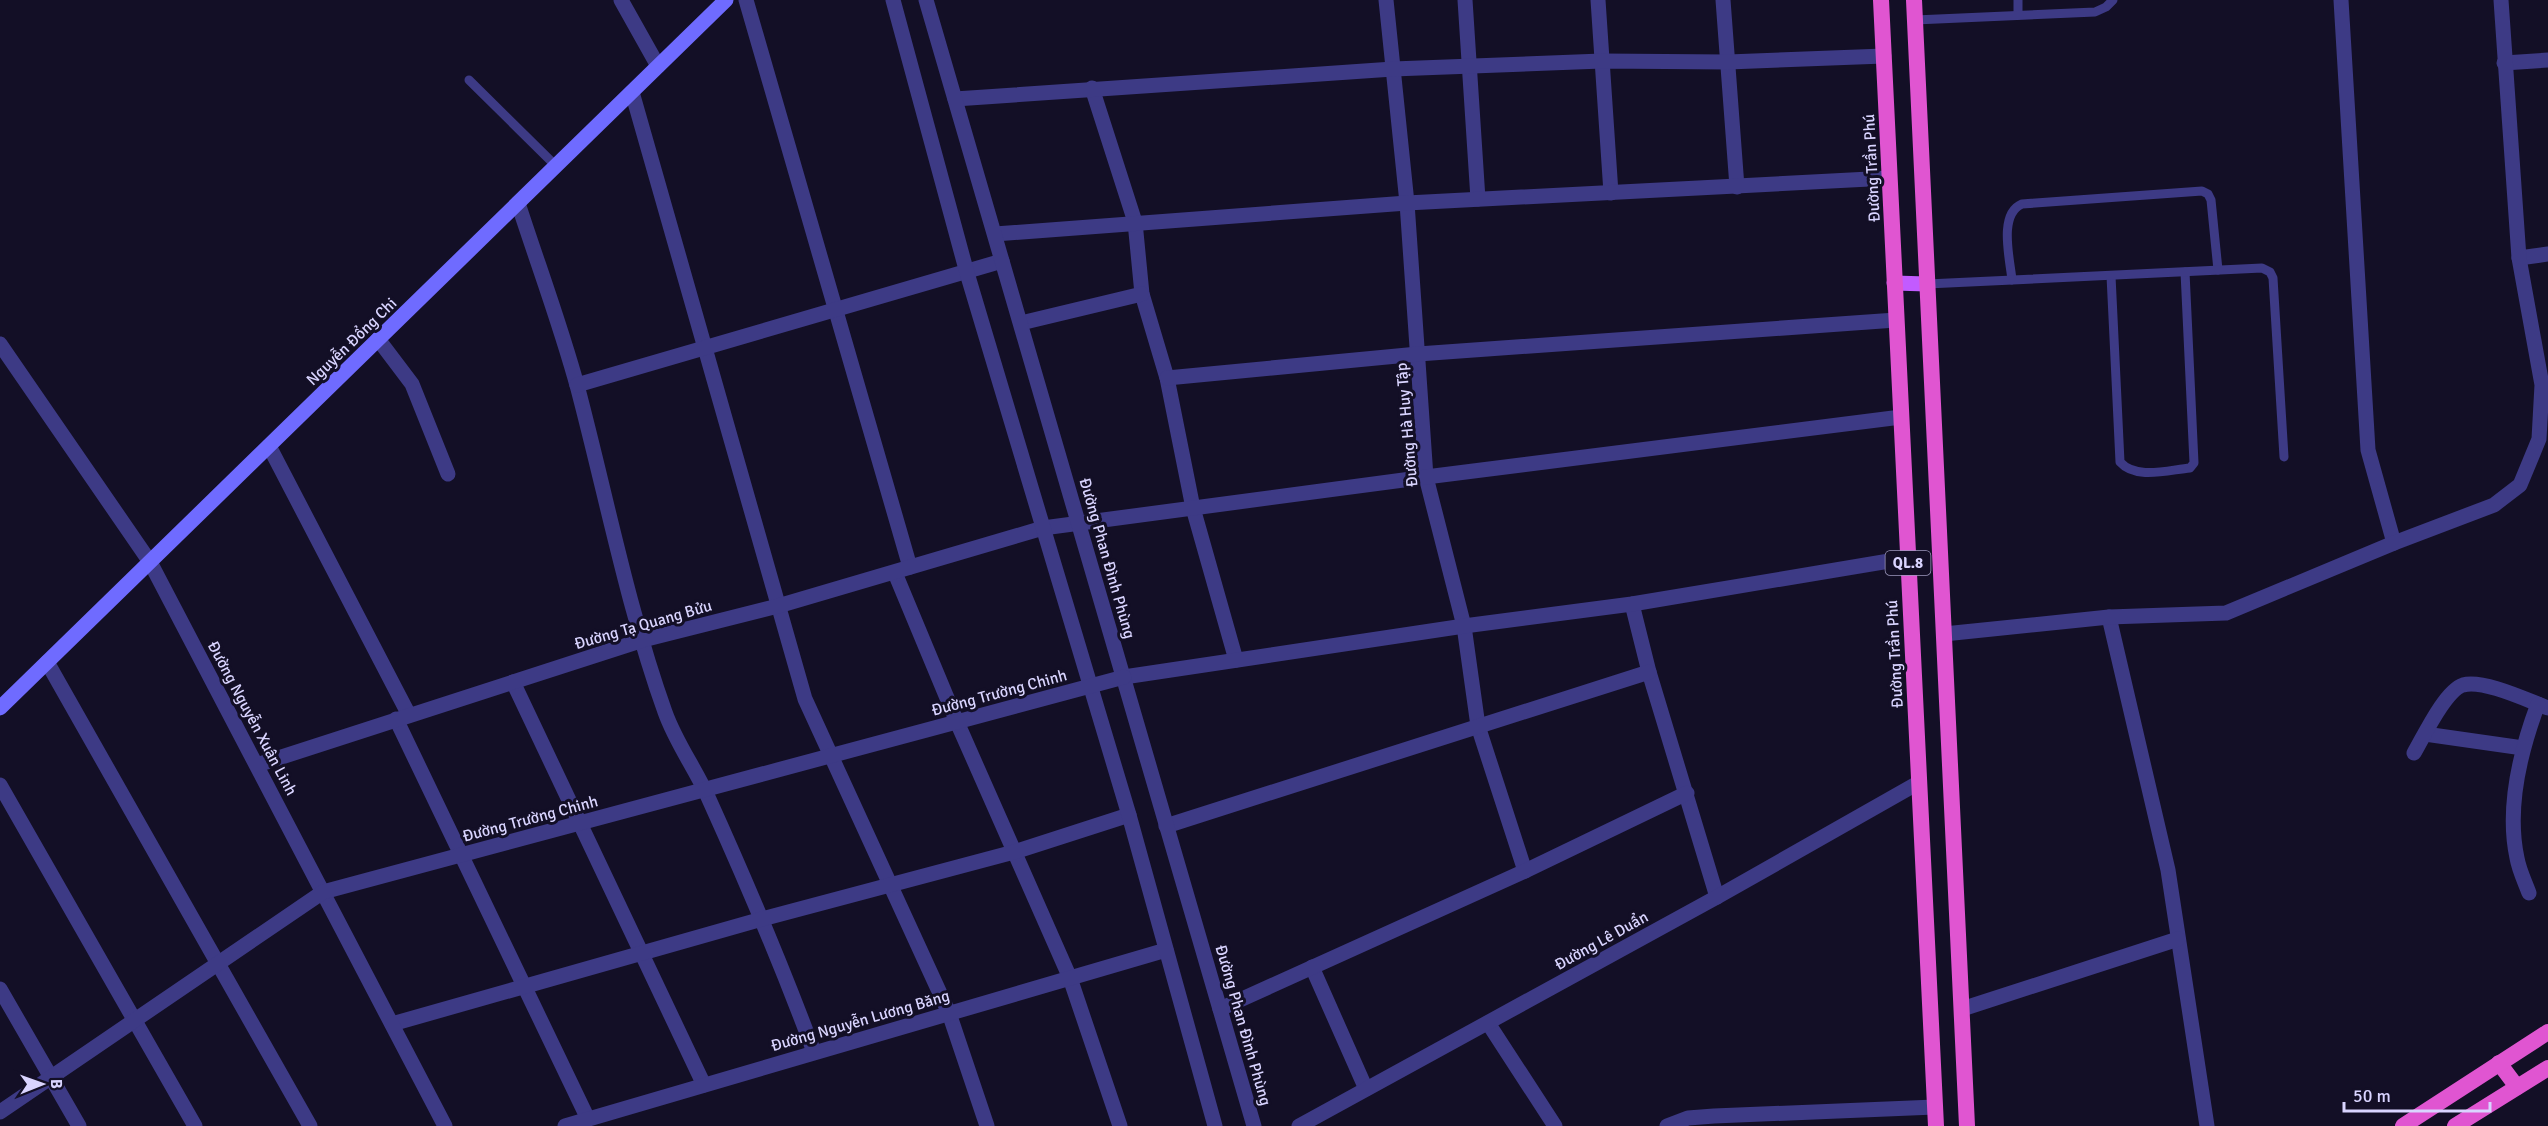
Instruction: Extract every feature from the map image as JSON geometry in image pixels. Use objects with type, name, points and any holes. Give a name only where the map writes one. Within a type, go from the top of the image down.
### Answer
[{"type":"highway","name":"Đường Trần Phú","points":[[1881,0],[1936,1126]]},
{"type":"highway","name":"QL.8","points":[[1914,0],[1966,1126]]},
{"type":"highway","points":[[2403,1126],[2548,1032]]},
{"type":"highway","points":[[2499,1063],[2517,1087]]},
{"type":"highway","points":[[2455,1126],[2548,1068]]},
{"type":"main road","name":"Nguyễn Đổng Chi","points":[[0,708],[726,0]]},
{"type":"main road","points":[[1894,283],[1927,284]]},
{"type":"street","points":[[621,0],[658,66]]},
{"type":"street","points":[[746,0],[910,567]]},
{"type":"street","points":[[893,0],[967,273],[1129,815],[1215,1126]]},
{"type":"street","name":"Đường Phan Đình Phùng","points":[[926,0],[1254,1126]]},
{"type":"street","name":"Đường Hà Huy Tập","points":[[1386,0],[1407,203],[1426,477],[1464,626],[1478,726],[1525,871]]},
{"type":"street","points":[[1465,0],[1478,199]]},
{"type":"street","points":[[1598,0],[1611,193]]},
{"type":"street","points":[[1723,0],[1737,187]]},
{"type":"street","points":[[2341,0],[2368,450],[2394,543]]},
{"type":"street","points":[[1944,634],[2109,617],[2226,613],[2394,543],[2494,505],[2520,485],[2539,439],[2541,385],[2519,258],[2501,0]]},
{"type":"street","points":[[955,99],[1393,69],[1602,61],[1728,62],[1884,56]]},
{"type":"street","points":[[2504,63],[2548,60]]},
{"type":"street","points":[[1092,88],[1135,222],[1142,294],[1167,378],[1193,508],[1236,660]]},
{"type":"street","points":[[632,92],[707,348],[805,699],[949,1013],[987,1126]]},
{"type":"street","points":[[995,234],[1407,203],[1889,178]]},
{"type":"street","points":[[518,203],[577,385],[643,640],[672,730],[705,789],[762,919],[814,1052]]},
{"type":"street","points":[[2519,258],[2548,254]]},
{"type":"street","points":[[577,385],[1002,261]]},
{"type":"street","points":[[1021,323],[1142,294]]},
{"type":"street","points":[[1167,378],[1418,354],[1896,320]]},
{"type":"street","points":[[378,339],[412,384],[448,474]]},
{"type":"street","name":"Đường Nguyễn Xuân Linh","points":[[0,344],[150,562],[445,1126]]},
{"type":"street","name":"Đường Tạ Quang Bửu","points":[[257,765],[643,640],[778,606],[1043,528],[1901,417]]},
{"type":"street","points":[[269,446],[403,717],[460,855],[588,1119]]},
{"type":"street","name":"Đường Trường Chinh","points":[[0,1112],[323,892],[1124,677],[1464,626],[1632,604],[1908,558]]},
{"type":"street","points":[[895,573],[957,722],[1070,978],[1120,1126]]},
{"type":"street","points":[[1632,604],[1649,672],[1718,897]]},
{"type":"street","points":[[2109,617],[2168,870],[2207,1126]]},
{"type":"street","points":[[47,662],[310,1126]]},
{"type":"street","points":[[1166,826],[1649,672]]},
{"type":"street","points":[[513,682],[704,1085]]},
{"type":"street","points":[[2414,753],[2445,702],[2455,690],[2464,685],[2476,684],[2543,706],[2523,748],[2513,811],[2513,836],[2517,861],[2529,893]]},
{"type":"street","points":[[2425,734],[2523,748]]},
{"type":"street","name":"Đường Lê Duẩn","points":[[1299,1126],[1718,897],[1918,783]]},
{"type":"street","points":[[0,785],[195,1126]]},
{"type":"street","points":[[1220,1009],[1525,871],[1687,793]]},
{"type":"street","points":[[392,1024],[762,919],[1014,852],[1129,815]]},
{"type":"street","points":[[1962,1009],[2178,939]]},
{"type":"street","name":"Đường Nguyễn Lương Băng","points":[[565,1126],[1166,950]]},
{"type":"street","points":[[1312,967],[1366,1089]]},
{"type":"street","points":[[0,989],[79,1126]]},
{"type":"street","points":[[1488,1023],[1555,1126]]},
{"type":"street","points":[[1667,1126],[1688,1118],[1714,1116],[1935,1107]]},
{"type":"lane","points":[[2018,0],[2019,15]]},
{"type":"lane","points":[[1915,20],[2095,12],[2106,7],[2113,0]]},
{"type":"lane","points":[[469,80],[556,166]]},
{"type":"lane","points":[[2012,280],[2008,230],[2009,215],[2014,207],[2022,204],[2202,191],[2208,194],[2211,200],[2218,270]]},
{"type":"lane","points":[[1927,284],[2262,268],[2270,272],[2273,278],[2284,457]]},
{"type":"lane","points":[[2111,276],[2120,462],[2126,469],[2137,472],[2190,468],[2194,463],[2185,272]]}]
